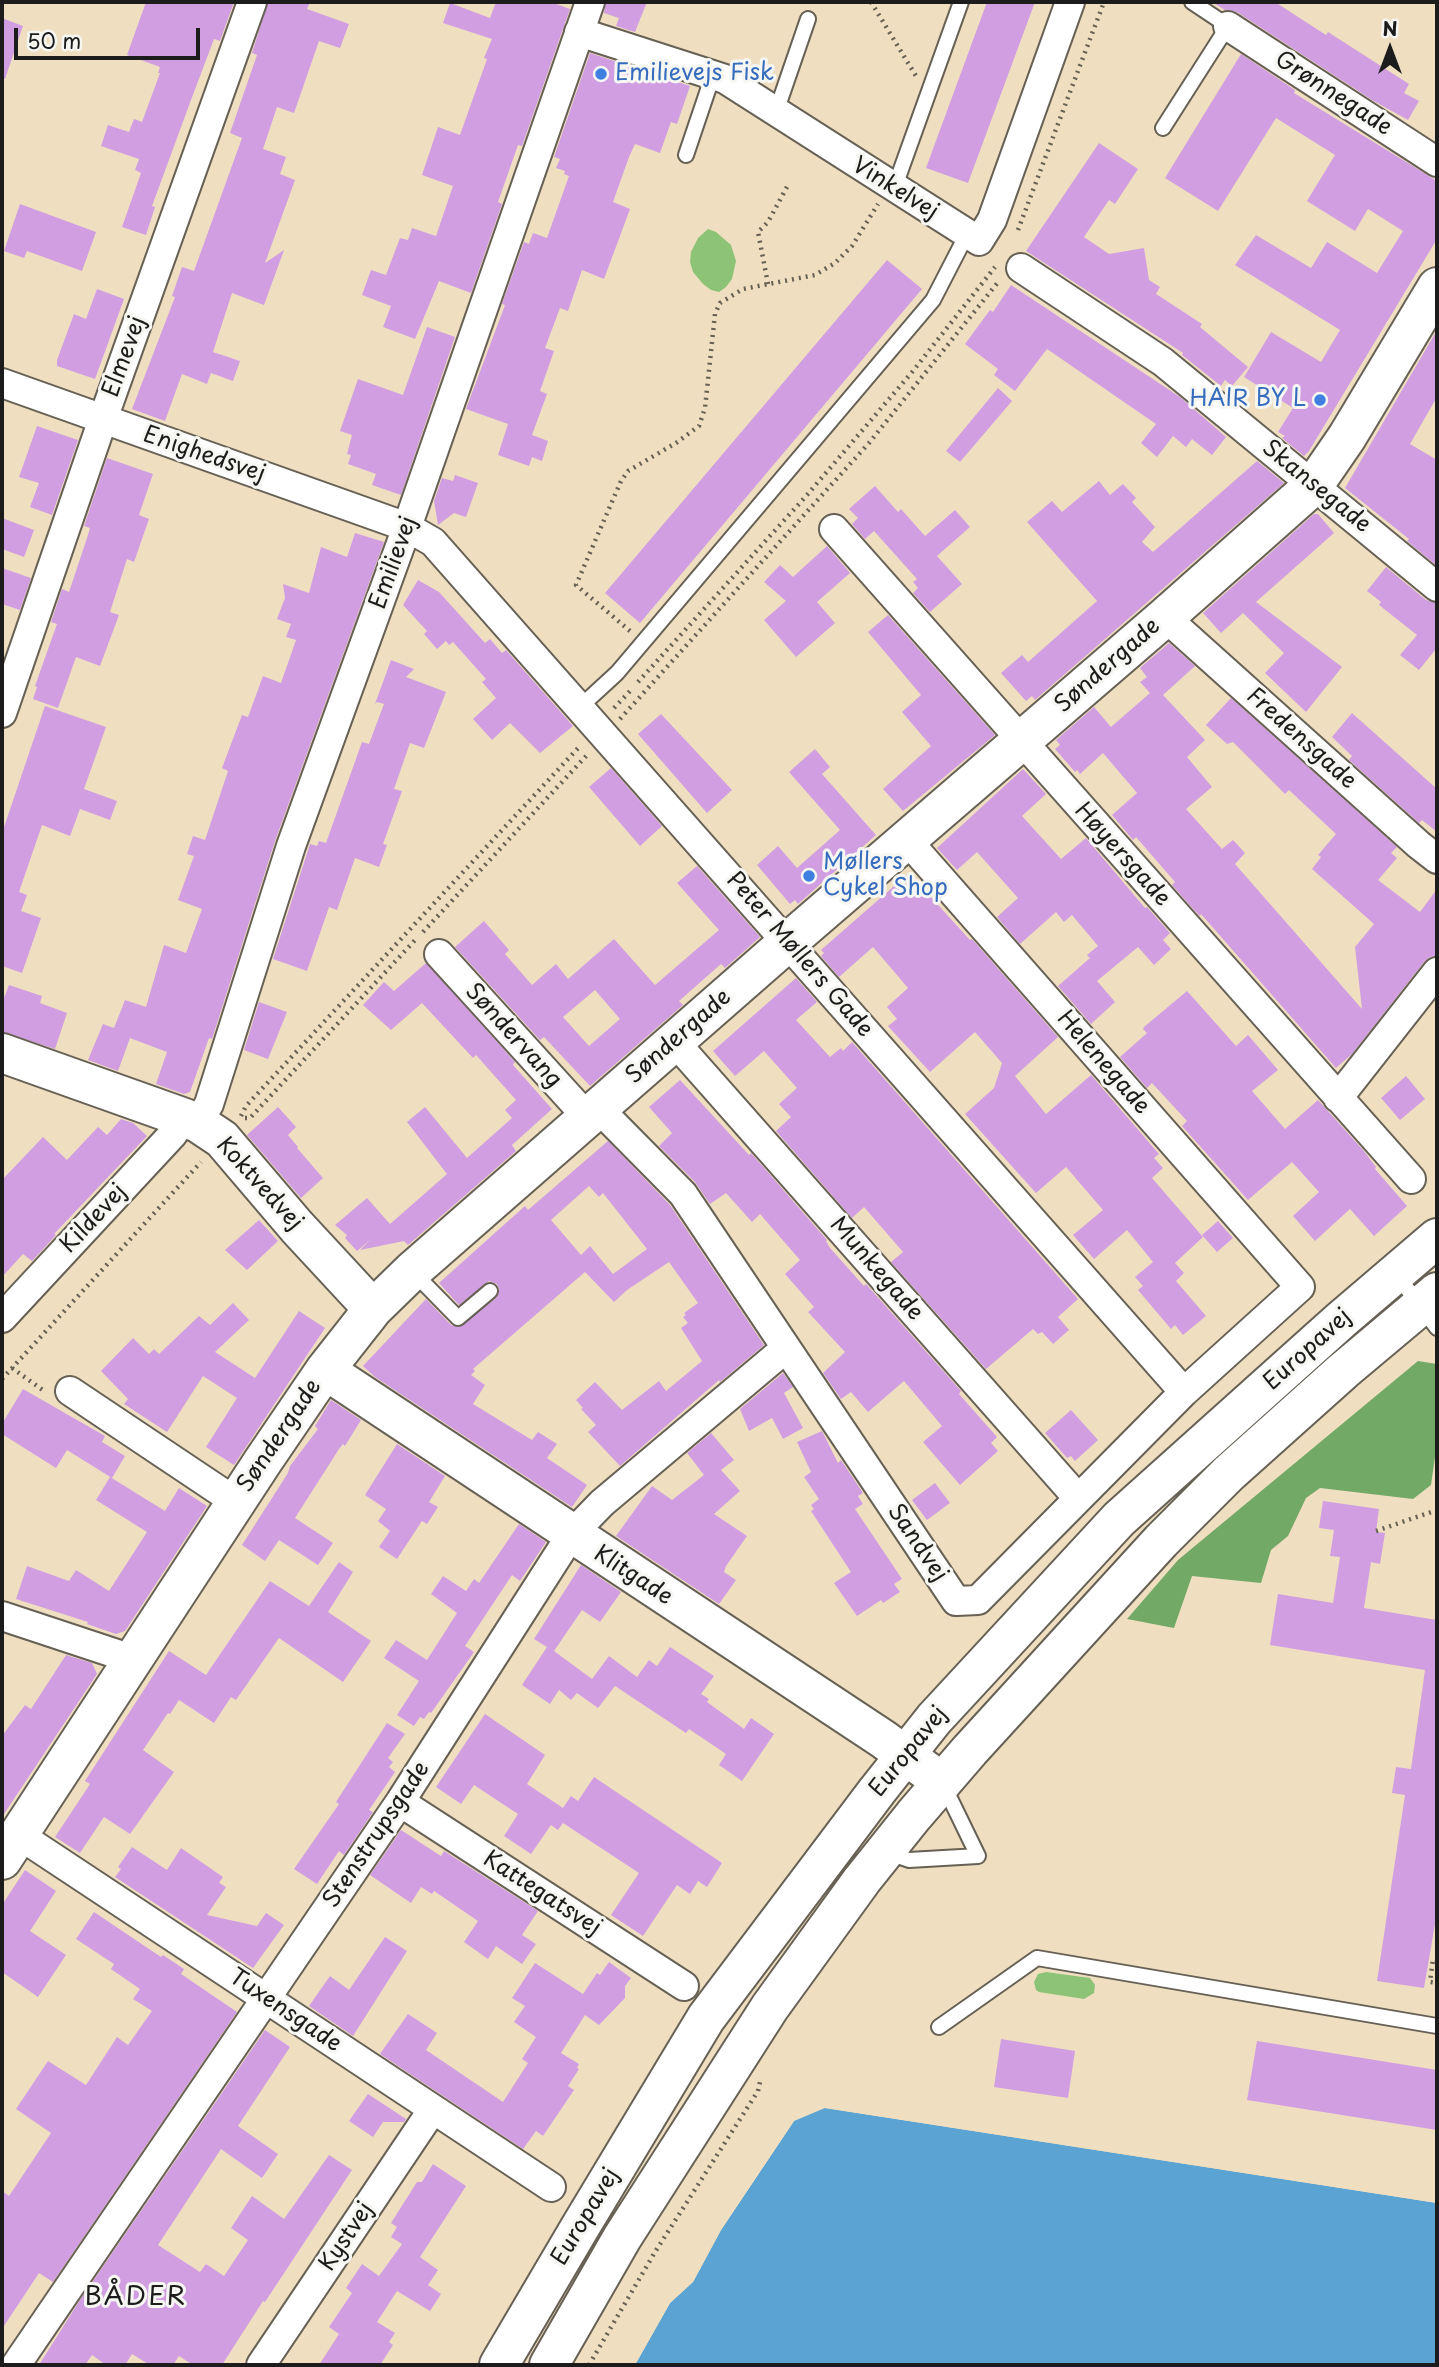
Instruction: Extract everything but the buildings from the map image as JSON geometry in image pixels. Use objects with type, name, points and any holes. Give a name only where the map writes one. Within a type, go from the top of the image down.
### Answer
[{"type":"street","name":"Elmevej","points":[[2,713],[103,419],[253,2]]},
{"type":"street","name":"Emilievej","points":[[210,1124],[209,1104],[291,846],[407,527],[590,2]]},
{"type":"street","points":[[967,234],[979,242],[992,220],[1070,2]]},
{"type":"street","name":"Grønnegade","points":[[1228,26],[1437,163]]},
{"type":"street","name":"Vinkelvej","points":[[579,32],[725,79],[967,234]]},
{"type":"street","name":"Skansegade","points":[[1005,268],[1163,362],[1437,587]]},
{"type":"street","name":"Søndergade","points":[[10,1848],[236,1502],[325,1370],[373,1309],[412,1271],[674,1041],[1314,485],[1432,308]]},
{"type":"street","name":"Enighedsvej","points":[[2,383],[407,527]]},
{"type":"street","name":"Peter Møllers Gade","points":[[407,527],[433,542],[1184,1392]]},
{"type":"street","name":"Høyersgade","points":[[834,529],[1410,1179]]},
{"type":"street","name":"Fredensgade","points":[[1165,617],[1437,859]]},
{"type":"street","name":"Helenegade","points":[[906,839],[1300,1287]]},
{"type":"street","name":"Søndervang","points":[[439,954],[593,1113]]},
{"type":"street","points":[[1338,1098],[1437,972]]},
{"type":"street","name":"Munkegade","points":[[674,1041],[1077,1497]]},
{"type":"street","points":[[2,1053],[210,1124]]},
{"type":"street","name":"Sandvej","points":[[593,1113],[682,1194],[956,1601],[978,1600],[1077,1497],[1184,1392],[1300,1287]]},
{"type":"street","name":"Koktvedvej","points":[[210,1124],[297,1227],[373,1309]]},
{"type":"street","name":"Kildevej","points":[[2,1318],[173,1134],[210,1124]]},
{"type":"street","name":"Europavej","points":[[499,2365],[706,2018],[904,1755],[941,1711],[1119,1519],[1395,1273],[1431,1279]]},
{"type":"street","name":"Europavej","points":[[549,2365],[622,2238],[770,2007],[884,1852],[942,1782],[1161,1541],[1343,1371],[1431,1279]]},
{"type":"street","name":"Stenstrupsgade","points":[[16,2365],[400,1802],[571,1535],[602,1503],[785,1349]]},
{"type":"street","name":"Klitgade","points":[[325,1370],[942,1782]]},
{"type":"street","points":[[70,1391],[236,1502]]},
{"type":"street","points":[[2,1616],[132,1659]]},
{"type":"street","name":"Kattegatsvej","points":[[400,1802],[684,1986]]},
{"type":"street","name":"Tuxensgade","points":[[10,1848],[265,1998],[551,2187]]},
{"type":"street","name":"Kystvej","points":[[261,2365],[433,2109]]},
{"type":"lane","points":[[891,187],[961,2]]},
{"type":"lane","points":[[1163,128],[1228,26],[1192,2]]},
{"type":"lane","points":[[776,113],[808,19]]},
{"type":"lane","points":[[686,155],[713,75]]},
{"type":"lane","points":[[580,707],[617,673],[933,300],[967,234]]},
{"type":"lane","points":[[412,1271],[458,1318],[490,1291]]},
{"type":"lane","points":[[884,1852],[909,1860],[978,1856],[942,1782]]},
{"type":"lane","points":[[939,2027],[1037,1958],[1437,2026]]},
{"type":"path","points":[[871,2],[928,95]]},
{"type":"path","points":[[1013,239],[1031,199],[1104,2]]},
{"type":"path","points":[[768,285],[758,232],[768,222],[788,185]]},
{"type":"path","points":[[643,642],[576,585],[628,471],[699,426],[709,383],[715,314],[720,303],[743,289],[815,275],[835,263],[852,246],[891,187]]},
{"type":"path","points":[[2,1379],[210,1124],[250,1118],[605,735],[869,443],[1005,268]]},
{"type":"path","points":[[12,1368],[53,1397],[70,1391]]},
{"type":"path","points":[[1376,1531],[1437,1510]]},
{"type":"path","points":[[1437,1959],[1433,1959],[1430,1982],[1437,1983]]},
{"type":"path","points":[[589,2365],[655,2252],[758,2091],[761,2079]]},
{"type":"green space","points":[[708,229],[716,232],[731,245],[736,261],[732,279],[719,292],[703,284],[693,272],[690,262],[691,252],[698,238]]},
{"type":"green space","points":[[1418,1361],[1437,1364],[1437,1443],[1431,1485],[1413,1499],[1320,1488],[1306,1498],[1288,1536],[1271,1550],[1261,1583],[1192,1576],[1174,1628],[1127,1619],[1178,1560]]},
{"type":"green space","points":[[1046,1972],[1090,1978],[1095,1985],[1094,1993],[1084,1999],[1039,1992],[1034,1982],[1038,1974]]},
{"type":"water","points":[[825,2108],[1437,2203],[1437,2365],[635,2365],[670,2303],[693,2282],[721,2230],[794,2121]]},
{"type":"pier","points":[[825,2105],[1437,2199],[1437,2203],[825,2108]]},
{"type":"pier","points":[[792,2118],[794,2121],[721,2230],[693,2282],[670,2303],[635,2365],[631,2365],[668,2301],[690,2280],[718,2228]]},
{"type":"place","name":"Emilievejs Fisk","points":[[601,74]]},
{"type":"place","name":"HAIR BY L","points":[[1320,400]]},
{"type":"place","name":"Møllers Cykel Shop","points":[[809,876]]},
{"type":"district","name":"BÅDER","points":[[136,2298]]}]
